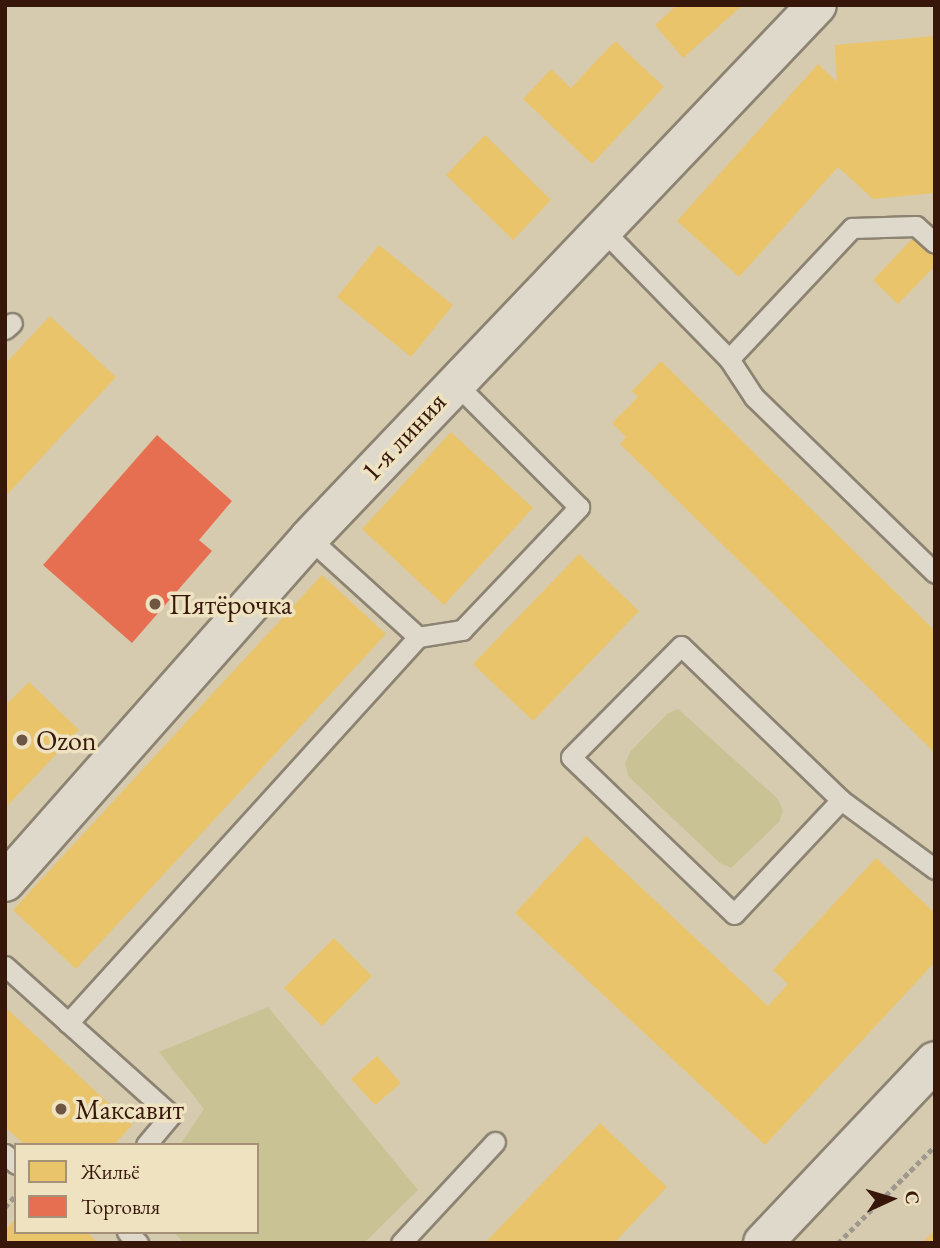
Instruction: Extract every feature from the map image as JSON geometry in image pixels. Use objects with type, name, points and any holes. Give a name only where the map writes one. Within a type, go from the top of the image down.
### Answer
[{"type":"street","name":"1-я линия","points":[[5,882],[309,538],[454,382],[817,5]]},
{"type":"street","points":[[763,1243],[935,1061]]},
{"type":"lane","points":[[729,359],[852,228],[916,226],[935,243]]},
{"type":"lane","points":[[601,228],[729,359],[754,397],[935,573]]},
{"type":"lane","points":[[68,1023],[418,637],[463,629],[579,507],[454,382]]},
{"type":"lane","points":[[309,538],[418,637]]},
{"type":"lane","points":[[841,800],[734,914],[571,757],[681,646],[841,800],[935,869]]},
{"type":"lane","points":[[5,966],[171,1115],[148,1143]]},
{"type":"lane","points":[[401,1243],[495,1142]]},
{"type":"path","points":[[838,1243],[935,1146]]},
{"type":"shaded area","points":[[678,709],[778,799],[783,811],[779,822],[731,868],[720,863],[629,777],[625,764],[630,752],[667,714]]},
{"type":"shaded area","points":[[268,1007],[418,1190],[364,1243],[184,1243],[176,1234],[259,1234],[259,1143],[181,1143],[204,1109],[159,1052]]},
{"type":"building: Жильё","points":[[677,5],[743,5],[683,58],[655,25]]},
{"type":"building: Жильё","points":[[935,36],[935,193],[873,199],[838,167],[739,277],[677,221],[818,64],[837,82],[835,45]]},
{"type":"building: Жильё","points":[[615,41],[664,87],[592,164],[523,99],[551,69],[571,88]]},
{"type":"building: Жильё","points":[[485,135],[551,200],[513,240],[446,175]]},
{"type":"building: Жильё","points":[[915,236],[935,255],[935,266],[898,304],[873,280]]},
{"type":"building: Жильё","points":[[379,245],[453,305],[411,357],[337,297]]},
{"type":"building: Жильё","points":[[50,316],[116,377],[5,497],[5,364]]},
{"type":"building: Жильё","points":[[661,361],[935,631],[935,753],[620,444],[626,437],[612,423],[638,397],[632,391]]},
{"type":"building: Жильё","points":[[451,432],[533,508],[444,605],[362,529]]},
{"type":"building: Жильё","points":[[579,554],[639,611],[533,721],[473,664]]},
{"type":"building: Жильё","points":[[322,575],[386,634],[76,969],[13,910]]},
{"type":"building: Жильё","points":[[29,682],[79,730],[8,805],[5,706]]},
{"type":"building: Жильё","points":[[586,836],[768,1006],[788,984],[773,970],[876,858],[935,913],[935,962],[765,1145],[515,913]]},
{"type":"building: Жильё","points":[[334,938],[372,976],[322,1026],[284,988]]},
{"type":"building: Жильё","points":[[5,1007],[132,1125],[116,1143],[23,1143],[5,1127]]},
{"type":"building: Жильё","points":[[377,1056],[401,1083],[375,1105],[351,1079]]},
{"type":"building: Жильё","points":[[600,1123],[667,1187],[614,1243],[485,1243]]},
{"type":"building: Жильё","points":[[14,1221],[14,1234],[89,1234],[98,1243],[5,1243],[5,1230]]},
{"type":"building: Жильё","points":[[935,1230],[935,1243],[922,1243]]},
{"type":"building: Торговля","points":[[157,435],[232,501],[199,540],[212,551],[132,643],[43,565]]},
{"type":"place","name":"Пятёрочка","points":[[155,604]]},
{"type":"place","name":"Ozon","points":[[22,740]]},
{"type":"place","name":"Максавит","points":[[61,1109]]}]
